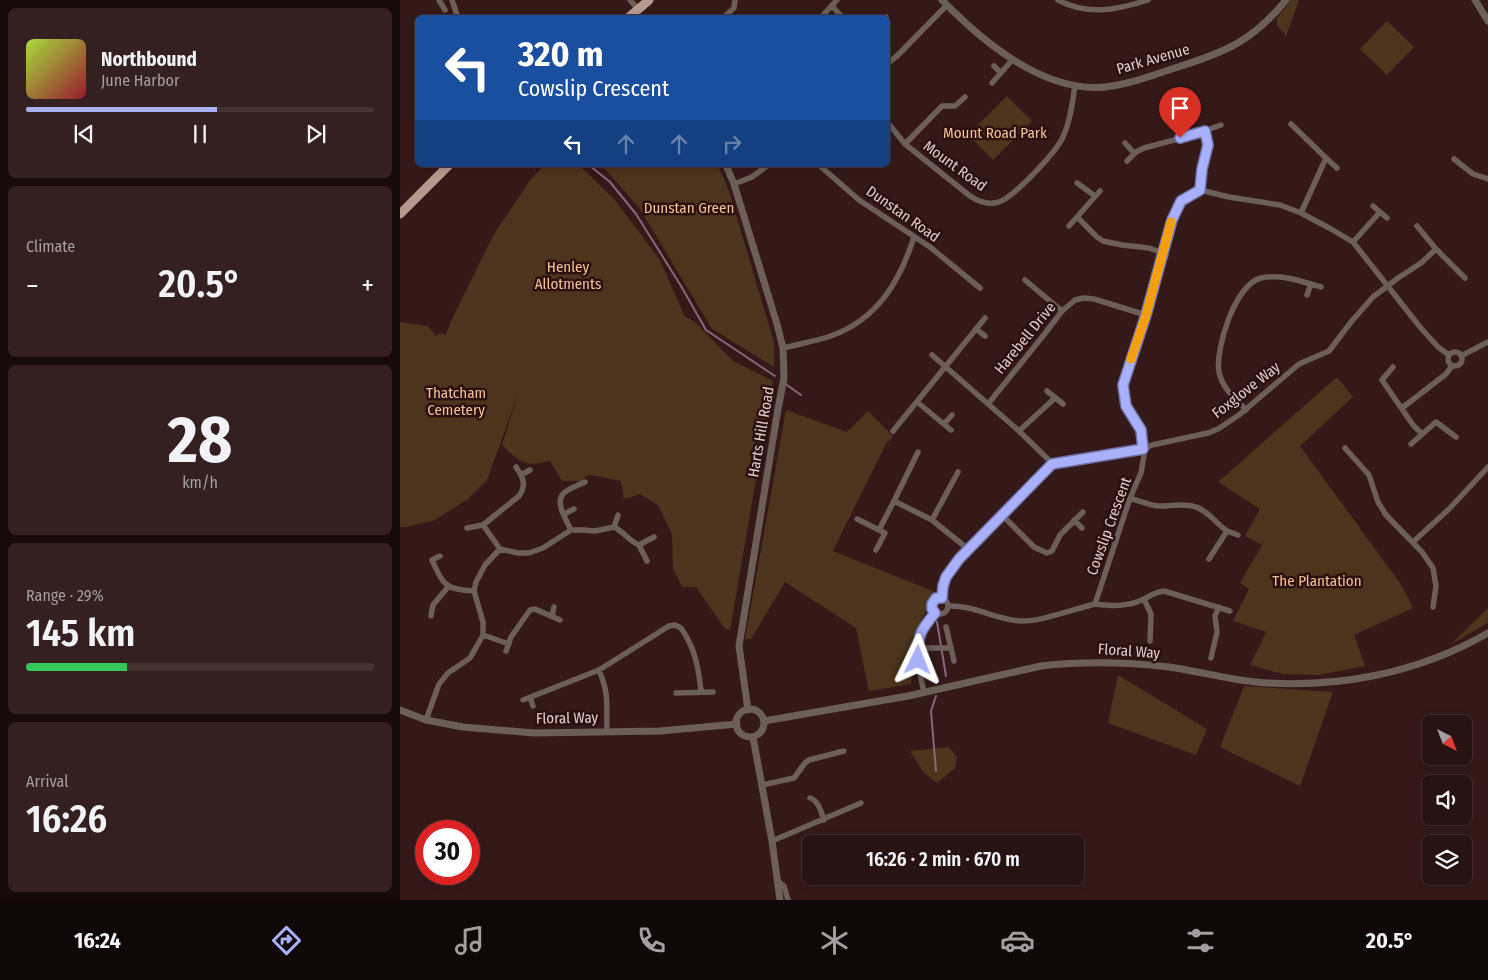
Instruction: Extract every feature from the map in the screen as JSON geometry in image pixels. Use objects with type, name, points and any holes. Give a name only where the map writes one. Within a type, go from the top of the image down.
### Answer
[{"type":"main road","points":[[631,15],[648,0]]},
{"type":"main road","points":[[400,214],[447,167]]},
{"type":"street","points":[[439,0],[445,10]]},
{"type":"street","points":[[452,0],[457,15]]},
{"type":"street","points":[[630,0],[638,9]]},
{"type":"street","points":[[726,15],[734,8],[735,0]]},
{"type":"street","points":[[824,14],[837,0]]},
{"type":"street","points":[[1058,0],[1078,8],[1100,10],[1126,7],[1148,0]]},
{"type":"street","name":"Park Avenue","points":[[944,2],[977,32],[1013,59],[1045,78],[1075,86],[1105,87],[1122,84],[1220,53],[1257,31],[1268,22],[1286,0]]},
{"type":"street","points":[[1475,0],[1488,22]]},
{"type":"street","points":[[890,61],[897,56],[944,2]]},
{"type":"street","points":[[832,6],[841,15]]},
{"type":"street","points":[[992,83],[1013,59]]},
{"type":"street","points":[[994,66],[1001,73]]},
{"type":"street","name":"Mount Road","points":[[890,125],[905,144],[976,200],[986,203],[999,202],[1004,200],[1037,170],[1058,146],[1067,124],[1075,86]]},
{"type":"street","name":"Mount Road","points":[[905,144],[942,106],[955,106],[966,97]]},
{"type":"street","points":[[1291,124],[1337,168]]},
{"type":"street","points":[[1127,160],[1134,153],[1144,148],[1221,125]]},
{"type":"street","points":[[1205,131],[1208,145],[1202,169],[1200,190],[1228,197],[1280,205],[1332,229],[1353,242],[1431,339],[1449,355]]},
{"type":"street","points":[[1125,143],[1134,153]]},
{"type":"street","points":[[1300,213],[1326,158]]},
{"type":"street","points":[[1454,159],[1477,176],[1488,179]]},
{"type":"street","name":"Harts Hill Road","points":[[727,167],[734,184],[783,348],[784,378],[740,646],[748,710]]},
{"type":"street","points":[[734,184],[752,177],[765,167]]},
{"type":"street","name":"Dunstan Road","points":[[821,167],[860,200],[947,260],[980,288]]},
{"type":"street","points":[[1077,183],[1095,196]]},
{"type":"street","name":"Cowslip Crescent","points":[[1095,604],[1130,498],[1141,473],[1144,456],[1141,430],[1128,413],[1122,392],[1123,385],[1146,315],[1172,220],[1178,206],[1186,197],[1200,190]]},
{"type":"street","points":[[1069,226],[1100,191]]},
{"type":"street","points":[[1373,206],[1387,218]]},
{"type":"street","points":[[1353,242],[1380,212]]},
{"type":"street","points":[[1077,217],[1103,241],[1122,246],[1150,248],[1163,253]]},
{"type":"street","points":[[1417,226],[1436,250],[1465,278]]},
{"type":"street","points":[[783,348],[832,336],[869,314],[901,273],[914,237]]},
{"type":"street","name":"Foxglove Way","points":[[1052,464],[1143,449],[1152,445],[1208,433],[1218,429],[1246,410],[1299,364],[1329,351],[1373,297],[1422,263],[1436,250]]},
{"type":"street","points":[[1246,410],[1222,382],[1218,363],[1220,351],[1237,300],[1245,288],[1260,278],[1291,278],[1321,287]]},
{"type":"street","points":[[1025,280],[1062,311]]},
{"type":"street","points":[[970,290],[974,282]]},
{"type":"street","points":[[1307,294],[1311,284]]},
{"type":"street","name":"Harebell Drive","points":[[988,404],[1062,311],[1075,300],[1089,298],[1146,315]]},
{"type":"street","points":[[893,431],[985,318]]},
{"type":"street","points":[[976,329],[985,336]]},
{"type":"street","points":[[1461,356],[1488,342]]},
{"type":"street","points":[[1402,408],[1446,374],[1452,366],[1460,364],[1462,361],[1461,356],[1456,352],[1449,355]]},
{"type":"street","points":[[932,355],[1019,431],[1052,464],[968,549],[946,577],[942,598]]},
{"type":"street","points":[[1449,355],[1448,361],[1452,366]]},
{"type":"street","points":[[1394,367],[1382,380],[1422,434]]},
{"type":"street","points":[[1047,391],[1063,404]]},
{"type":"street","points":[[1019,431],[1055,398]]},
{"type":"street","points":[[917,402],[951,430]]},
{"type":"street","points":[[944,424],[952,415]]},
{"type":"street","points":[[1411,444],[1436,422],[1456,437]]},
{"type":"street","points":[[1345,448],[1369,475],[1378,502],[1386,515],[1413,542],[1433,568],[1436,586],[1432,607]]},
{"type":"street","points":[[879,530],[918,452]]},
{"type":"street","points":[[467,528],[483,525],[520,496],[524,485],[516,466]]},
{"type":"street","points":[[1413,542],[1449,509],[1488,467]]},
{"type":"street","points":[[521,475],[530,470]]},
{"type":"street","points":[[932,520],[958,472]]},
{"type":"street","points":[[571,530],[560,501],[564,492],[585,482]]},
{"type":"street","points":[[1130,498],[1157,506],[1176,504],[1196,506],[1206,512],[1217,524],[1227,531],[1238,535]]},
{"type":"street","points":[[894,501],[932,520],[968,549]]},
{"type":"street","points":[[564,514],[574,509]]},
{"type":"street","points":[[1002,515],[1034,547],[1048,553],[1052,551],[1060,535],[1082,512]]},
{"type":"street","points":[[614,527],[618,515]]},
{"type":"street","points":[[857,519],[884,533],[876,550]]},
{"type":"street","points":[[1074,520],[1082,528]]},
{"type":"street","points":[[483,525],[500,549],[518,554],[536,551],[571,530],[594,531],[614,527],[639,546],[647,561]]},
{"type":"street","points":[[1209,559],[1227,531]]},
{"type":"street","points":[[639,546],[654,537]]},
{"type":"street","points":[[426,720],[438,684],[448,673],[470,658],[483,635],[483,622],[474,591],[476,582],[485,566],[500,549]]},
{"type":"street","points":[[440,556],[430,561],[440,578],[448,586],[457,590],[474,591]]},
{"type":"street","points":[[430,616],[433,605],[448,586]]},
{"type":"street","points":[[948,606],[969,607],[1020,621],[1033,620],[1095,604],[1115,606],[1130,604],[1156,592],[1164,591],[1230,611]]},
{"type":"street","points":[[936,598],[942,598],[948,606],[947,611],[943,614],[935,613],[932,609],[932,604],[936,598]]},
{"type":"street","points":[[1144,599],[1151,614],[1150,641]]},
{"type":"street","points":[[426,602],[433,605]]},
{"type":"street","points":[[552,616],[554,607]]},
{"type":"street","points":[[1211,658],[1217,632],[1214,616],[1219,607]]},
{"type":"street","points":[[506,651],[530,610],[535,609],[560,620]]},
{"type":"street","points":[[924,692],[919,669],[919,637],[935,613]]},
{"type":"street","points":[[523,700],[599,670],[669,626],[676,625],[682,630],[693,650],[701,692]]},
{"type":"street","points":[[946,628],[946,648],[954,661]]},
{"type":"street","name":"Floral Way","points":[[764,721],[924,692],[1041,666],[1096,662],[1132,663],[1252,682],[1333,683],[1393,672],[1419,664],[1450,652],[1488,633]]},
{"type":"street","points":[[483,635],[509,644]]},
{"type":"street","points":[[918,648],[946,648]]},
{"type":"street","points":[[599,670],[605,683],[608,700],[607,732]]},
{"type":"street","points":[[676,692],[713,692]]},
{"type":"street","points":[[530,697],[533,706]]},
{"type":"street","name":"Floral Way","points":[[400,710],[426,720],[463,727],[534,733],[660,731],[737,724]]},
{"type":"street","points":[[748,710],[756,711],[764,721],[760,733],[753,737],[742,734],[737,724],[738,716],[748,710]]},
{"type":"street","points":[[753,737],[772,841],[780,900]]},
{"type":"street","points":[[762,785],[794,778],[809,760],[844,751]]},
{"type":"street","points":[[810,798],[818,804],[824,820]]},
{"type":"street","points":[[772,841],[861,803]]},
{"type":"street","points":[[778,882],[784,886],[788,900]]},
{"type":"green space","points":[[1291,0],[1299,0],[1286,36],[1277,25],[1277,18]]},
{"type":"green space","points":[[1387,21],[1414,47],[1387,75],[1360,49]]},
{"type":"green space","name":"Mount Road Park","points":[[1007,96],[1032,121],[993,160],[968,135]]},
{"type":"green space","points":[[542,167],[581,167],[615,200],[660,260],[685,317],[694,321],[733,361],[773,381],[730,630],[725,629],[696,587],[682,587],[673,568],[672,534],[658,505],[640,494],[624,499],[621,481],[591,475],[586,476],[582,481],[562,481],[550,461],[534,464],[523,462],[502,445],[519,392],[487,480],[468,499],[435,520],[400,527],[400,322],[428,326],[436,336],[439,333],[446,335],[494,234],[529,182]]},
{"type":"green space","name":"Dunstan Green","points":[[602,167],[719,167],[729,191],[774,342],[774,367],[712,329],[640,209]]},
{"type":"green space","name":"The Plantation","points":[[1337,377],[1353,397],[1300,446],[1402,586],[1413,608],[1354,635],[1365,666],[1318,675],[1283,674],[1250,665],[1266,632],[1233,621],[1249,589],[1240,583],[1262,545],[1245,536],[1260,509],[1218,482]]},
{"type":"green space","points":[[786,410],[847,432],[868,411],[893,436],[886,444],[833,551],[935,592],[913,637],[911,684],[869,691],[856,628],[785,582],[751,639],[745,639]]},
{"type":"green space","points":[[1488,608],[1488,623],[1450,645]]},
{"type":"green space","points":[[1118,675],[1207,729],[1196,755],[1108,723]]},
{"type":"green space","points":[[1244,686],[1333,692],[1300,786],[1220,747]]},
{"type":"green space","points":[[949,747],[957,757],[955,768],[937,783],[924,773],[910,751]]},
{"type":"waterway","points":[[591,167],[610,182],[636,214],[706,330],[775,376]]},
{"type":"waterway","points":[[784,383],[801,395]]},
{"type":"waterway","points":[[937,622],[946,676]]},
{"type":"waterway","points":[[936,696],[931,711],[936,771]]},
{"type":"slow traffic","points":[[1131,359],[1146,315],[1171,222]]},
{"type":"route","points":[[918,660],[919,637],[935,613],[932,609],[932,604],[936,598],[942,598],[943,586],[951,569],[968,549],[1052,464],[1143,449],[1141,430],[1128,413],[1124,402],[1123,385],[1146,315],[1172,220],[1181,201],[1200,190],[1202,169],[1208,145],[1205,131],[1180,138]]},
{"type":"park label","name":"Henley Allotments","points":[[568,276]]},
{"type":"park label","name":"Thatcham Cemetery","points":[[456,402]]}]
